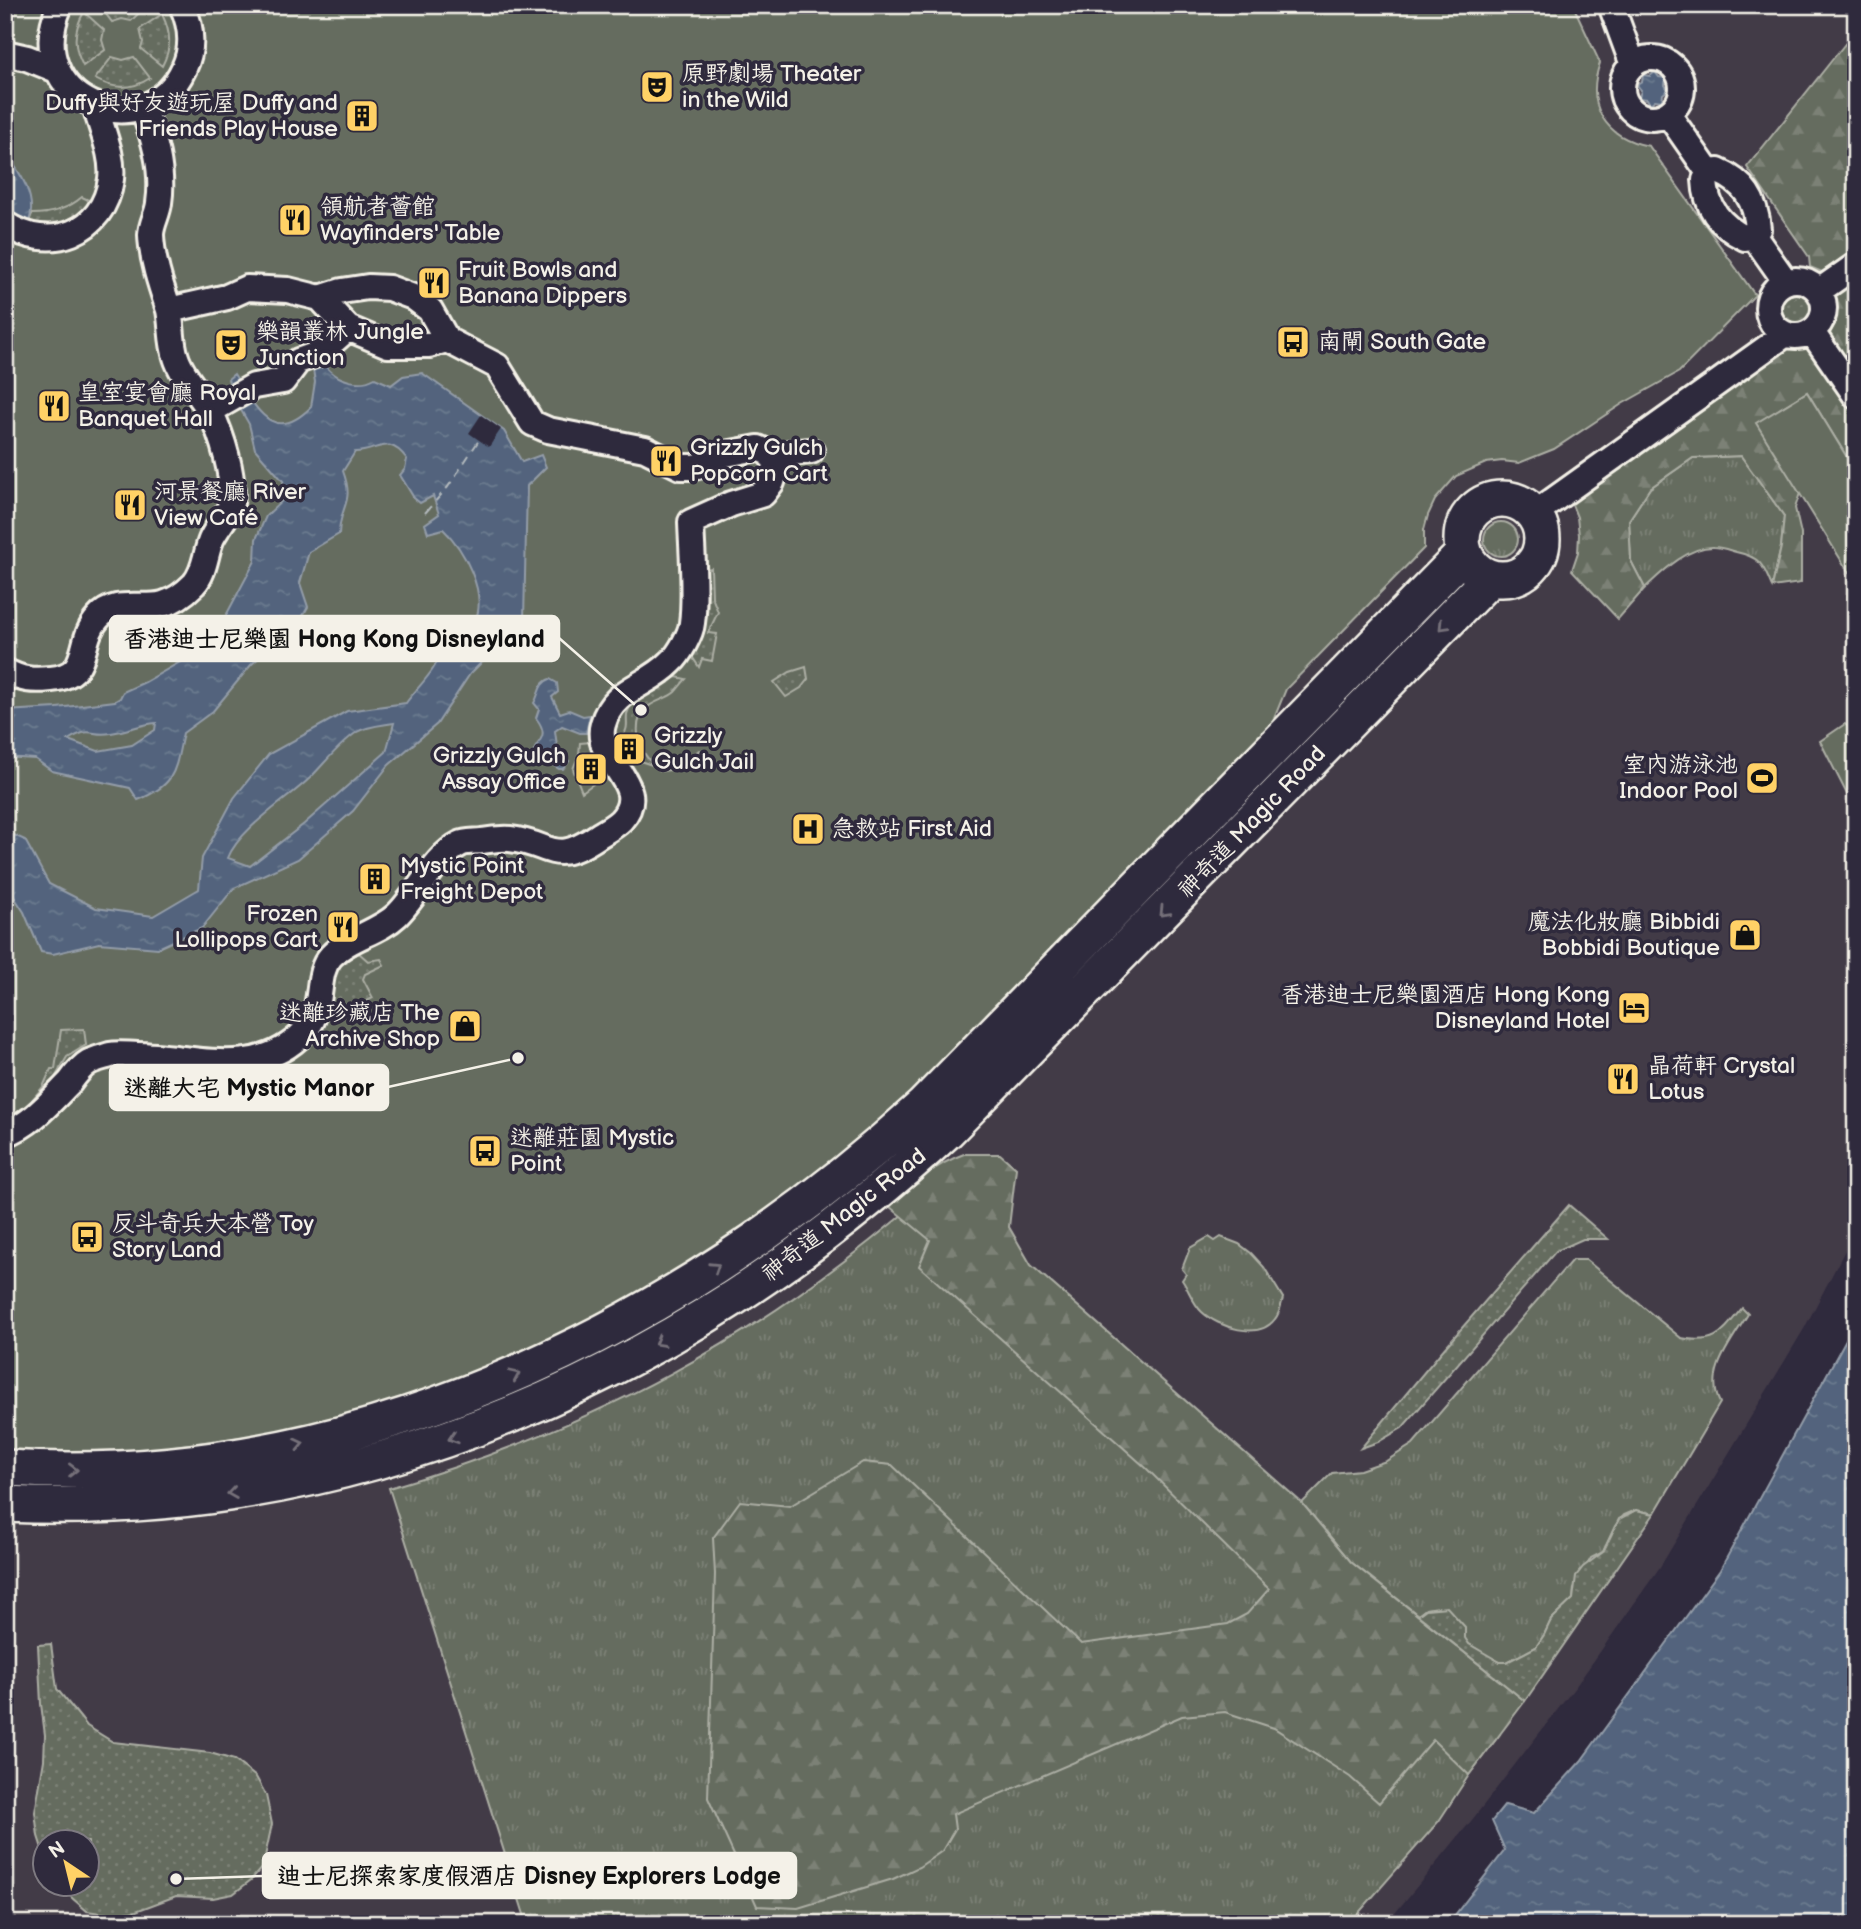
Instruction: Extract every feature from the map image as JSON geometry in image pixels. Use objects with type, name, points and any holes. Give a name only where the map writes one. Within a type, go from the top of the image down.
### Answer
[{"type":"street","points":[[58,6],[51,28],[51,47],[57,70],[67,86],[83,100],[95,106],[121,110],[142,107],[163,95],[172,88],[186,65],[190,33],[181,5]]},
{"type":"street","points":[[1611,5],[1633,65]]},
{"type":"street","points":[[5,53],[57,70]]},
{"type":"street","points":[[1650,58],[1658,58],[1674,67],[1682,83],[1682,92],[1680,100],[1668,114],[1651,118],[1634,112],[1628,105],[1622,89],[1623,80],[1633,65],[1650,58]]},
{"type":"street","points":[[5,224],[23,234],[61,237],[79,231],[93,222],[104,208],[111,178],[111,161],[95,106]]},
{"type":"street","points":[[5,671],[21,680],[38,681],[62,679],[72,674],[78,665],[89,632],[99,616],[116,606],[160,605],[169,602],[195,583],[216,528],[231,507],[232,487],[226,456],[210,411],[175,357],[181,308],[152,239],[159,204],[167,185],[142,107]]},
{"type":"street","points":[[1668,114],[1709,173]]},
{"type":"street","points":[[1718,171],[1729,176],[1747,193],[1757,216],[1758,229],[1753,235],[1745,238],[1734,233],[1715,216],[1705,192],[1705,180],[1709,173],[1718,171]]},
{"type":"street","points":[[1753,235],[1786,282]]},
{"type":"street","points":[[1819,290],[1856,265]]},
{"type":"street","points":[[1786,334],[1768,314],[1767,306],[1773,290],[1786,282],[1805,281],[1819,290],[1825,308],[1823,317],[1812,332],[1794,337],[1777,330],[1786,334]]},
{"type":"street","points":[[5,1134],[30,1121],[87,1062],[113,1054],[166,1056],[210,1063],[243,1063],[271,1055],[289,1045],[308,1028],[315,1017],[321,996],[321,977],[330,957],[349,943],[384,926],[396,916],[448,852],[462,843],[508,839],[554,853],[571,852],[619,822],[630,808],[630,788],[603,746],[601,729],[616,698],[637,687],[672,661],[692,626],[691,522],[731,504],[763,494],[772,482],[776,469],[775,460],[758,448],[715,456],[706,464],[694,467],[681,467],[645,449],[548,430],[532,423],[497,366],[447,340],[430,310],[413,297],[389,288],[355,289],[320,298],[288,290],[247,288],[227,297],[181,308]]},
{"type":"street","points":[[320,298],[348,328],[388,345],[429,345],[447,340]]},
{"type":"street","points":[[210,411],[244,392],[283,381],[309,357],[348,328]]},
{"type":"street","points":[[1812,332],[1856,396]]},
{"type":"street","points":[[1534,514],[1786,334]]},
{"type":"street","points":[[775,460],[790,453],[811,451]]},
{"type":"street","points":[[1506,499],[1522,503],[1534,514],[1542,536],[1536,559],[1527,570],[1508,579],[1490,578],[1472,566],[1464,554],[1463,528],[1471,513],[1483,503],[1506,499]]},
{"type":"street","name":"神奇道 Magic Road","points":[[5,1468],[89,1469],[179,1464],[246,1455],[345,1434],[410,1415],[506,1380],[587,1341],[688,1285],[796,1213],[923,1105],[1464,554]]},
{"type":"street","name":"神奇道 Magic Road","points":[[5,1504],[66,1506],[182,1499],[240,1492],[354,1469],[465,1434],[519,1413],[624,1362],[707,1315],[817,1241],[905,1170],[947,1131],[1490,578]]},
{"type":"shaded area","points":[[5,5],[1856,5],[1856,1229],[1804,1329],[1660,1567],[1576,1686],[1472,1820],[1386,1924],[5,1924]]},
{"type":"green space","points":[[5,5],[1573,5],[1600,63],[1595,93],[1602,117],[1621,136],[1649,146],[1755,295],[1679,372],[1622,404],[1554,449],[1519,463],[1486,463],[1456,476],[1435,500],[1428,515],[1424,530],[1424,548],[1286,689],[1269,731],[912,1094],[786,1201],[648,1291],[448,1386],[287,1431],[122,1453],[5,1452]]},
{"type":"green space","points":[[99,5],[147,5],[131,21],[122,19],[112,22]]},
{"type":"green space","points":[[84,12],[104,30],[102,40],[105,50],[83,66],[77,52],[76,39]]},
{"type":"green space","points":[[162,14],[169,40],[162,66],[141,49],[143,42],[140,29]]},
{"type":"green space","points":[[1856,30],[1856,249],[1822,272],[1810,267],[1809,257],[1747,167]]},
{"type":"green space","points":[[112,57],[123,60],[134,57],[150,78],[136,85],[122,87],[95,79]]},
{"type":"green space","points":[[82,197],[95,203],[73,222],[43,227],[29,222],[32,214],[59,210]]},
{"type":"green space","points":[[1856,277],[1856,380],[1827,339],[1835,317],[1834,293]]},
{"type":"green space","points":[[1796,294],[1807,298],[1811,309],[1807,320],[1796,324],[1785,320],[1781,309],[1785,298]]},
{"type":"green space","points":[[1778,347],[1798,350],[1812,348],[1853,406],[1856,419],[1856,472],[1807,392],[1757,423],[1800,493],[1795,508],[1801,534],[1801,583],[1772,587],[1781,547],[1784,516],[1741,456],[1693,458],[1650,488],[1629,520],[1631,561],[1645,588],[1618,619],[1572,570],[1578,552],[1579,535],[1577,517],[1570,500],[1572,472],[1689,390]]},
{"type":"green space","points":[[1807,392],[1856,472],[1856,584],[1756,423]]},
{"type":"green space","points":[[1741,456],[1784,516],[1781,547],[1772,587],[1763,567],[1756,559],[1714,547],[1685,555],[1645,588],[1631,561],[1629,520],[1650,488],[1693,458]]},
{"type":"green space","points":[[1501,522],[1513,527],[1518,539],[1513,551],[1501,556],[1489,551],[1484,539],[1489,527]]},
{"type":"green space","points":[[711,568],[712,597],[718,612],[708,633],[717,634],[712,661],[702,659],[699,667],[689,652],[702,570]]},
{"type":"green space","points":[[806,667],[808,679],[801,688],[786,697],[774,682],[790,672]]},
{"type":"green space","points":[[676,677],[686,679],[675,692],[652,704],[640,717],[638,736],[641,745],[651,762],[667,769],[677,767],[699,750],[703,751],[681,769],[661,771],[655,766],[634,759],[640,752],[630,736],[623,736],[627,727],[627,714],[634,702],[647,691]]},
{"type":"green space","points":[[1845,724],[1856,733],[1856,839],[1851,839],[1855,822],[1852,804],[1820,741]]},
{"type":"green space","points":[[591,742],[592,760],[583,767],[593,784],[582,792],[573,769],[580,743]]},
{"type":"green space","points":[[359,953],[368,961],[381,959],[384,965],[365,974],[363,979],[373,998],[338,1015],[327,997],[331,977],[340,965]]},
{"type":"green space","points":[[84,1029],[86,1045],[67,1057],[49,1088],[34,1104],[32,1100],[43,1087],[51,1069],[55,1069],[61,1030]]},
{"type":"green space","points":[[964,1154],[1000,1154],[1016,1168],[1009,1227],[1031,1265],[1302,1503],[1351,1562],[1525,1701],[1469,1775],[1433,1740],[1379,1803],[1350,1777],[1274,1728],[1225,1712],[1182,1716],[953,1814],[955,1829],[942,1851],[919,1867],[893,1879],[798,1908],[757,1906],[708,1798],[715,1574],[713,1538],[740,1501],[790,1506],[863,1462],[892,1465],[1081,1644],[1228,1624],[1247,1614],[1269,1589],[1145,1467],[919,1266],[930,1240],[890,1207],[924,1176]]},
{"type":"green space","points":[[923,1197],[1500,1734],[1439,1821],[1349,1924],[527,1924],[389,1488],[537,1437],[606,1407],[672,1373],[799,1294]]},
{"type":"green space","points":[[1569,1205],[1608,1239],[1583,1239],[1556,1251],[1402,1428],[1361,1448],[1441,1352]]},
{"type":"green space","points":[[1209,1237],[1215,1241],[1221,1237],[1239,1244],[1264,1267],[1283,1298],[1278,1314],[1268,1326],[1249,1330],[1228,1327],[1209,1318],[1196,1305],[1182,1280],[1186,1274],[1182,1269],[1190,1248]]},
{"type":"green space","points":[[1572,1260],[1586,1260],[1681,1338],[1710,1338],[1723,1330],[1742,1308],[1748,1314],[1718,1368],[1715,1380],[1720,1403],[1654,1514],[1636,1510],[1624,1515],[1615,1526],[1603,1552],[1591,1558],[1574,1588],[1573,1599],[1551,1620],[1536,1647],[1507,1662],[1500,1662],[1469,1644],[1438,1607],[1426,1609],[1418,1615],[1351,1562],[1302,1503],[1332,1473],[1360,1470],[1386,1461],[1413,1444]]},
{"type":"green space","points":[[1636,1510],[1654,1514],[1525,1701],[1418,1615],[1426,1609],[1447,1607],[1465,1627],[1465,1638],[1469,1644],[1500,1662],[1507,1662],[1536,1647],[1551,1620],[1573,1599],[1576,1576],[1603,1552],[1619,1519]]},
{"type":"green space","points":[[51,1644],[57,1689],[87,1726],[113,1742],[210,1753],[234,1760],[256,1777],[266,1795],[272,1824],[263,1866],[251,1880],[233,1894],[213,1898],[176,1896],[136,1911],[114,1915],[87,1911],[72,1898],[102,1898],[102,1828],[37,1828],[35,1812],[44,1760],[45,1735],[38,1645]]},
{"type":"water","points":[[1655,72],[1659,77],[1666,78],[1665,85],[1668,90],[1663,94],[1662,101],[1655,100],[1650,104],[1647,99],[1639,98],[1641,90],[1637,85],[1642,82],[1643,75],[1650,76]]},
{"type":"water","points":[[5,154],[26,186],[31,204],[29,222],[11,216],[5,205]]},
{"type":"water","points":[[316,332],[323,362],[335,375],[359,382],[375,378],[391,385],[403,376],[422,373],[504,431],[522,462],[541,455],[546,467],[527,486],[524,620],[470,674],[437,724],[389,765],[353,811],[298,859],[234,888],[202,928],[158,948],[99,943],[53,954],[41,952],[24,912],[5,883],[5,831],[25,840],[49,884],[96,908],[153,916],[199,889],[202,858],[234,798],[269,754],[347,711],[406,703],[445,652],[475,621],[478,597],[471,572],[458,547],[443,529],[428,533],[425,524],[439,514],[433,496],[420,503],[400,475],[405,469],[407,459],[400,451],[388,445],[355,452],[343,471],[348,491],[339,534],[309,552],[300,583],[308,607],[289,640],[265,652],[213,711],[183,733],[176,766],[167,782],[138,800],[130,788],[52,771],[35,759],[5,757],[5,711],[115,701],[123,692],[194,654],[221,625],[255,561],[256,539],[266,516],[286,497],[283,481],[255,449],[249,424],[234,398],[228,379],[234,374],[266,418],[286,423],[297,418],[311,407],[315,382],[310,334]],"holes":[[[156,723],[155,730],[132,745],[98,751],[68,740],[87,732],[111,733]],[[394,723],[386,752],[304,824],[250,866],[228,858],[242,836],[310,778],[350,737],[365,728]]]},
{"type":"water","points":[[550,679],[557,683],[558,692],[552,697],[560,713],[569,710],[583,716],[590,715],[586,733],[562,726],[555,731],[558,754],[569,761],[563,769],[551,764],[539,765],[532,759],[543,731],[536,718],[539,709],[534,703],[541,686]]},
{"type":"water","points":[[1856,1321],[1856,1924],[1448,1924],[1505,1850],[1492,1821],[1505,1805],[1534,1813],[1581,1761],[1720,1570]]},
{"type":"pier","points":[[481,415],[501,429],[489,447],[469,433]]},
{"type":"ferry route","points":[[425,513],[448,487],[479,440]]},
{"type":"place","name":"原野劇場 Theater in the Wild","points":[[657,87]]},
{"type":"place","name":"Duffy與好友遊玩屋 Duffy and Friends Play House","points":[[362,116]]},
{"type":"place","name":"領航者薈館 Wayfinders' Table","points":[[295,220]]},
{"type":"place","name":"Fruit Bowls and Banana Dippers","points":[[434,283]]},
{"type":"place","name":"南閘 South Gate","points":[[1293,342]]},
{"type":"place","name":"樂韻叢林 Jungle Junction","points":[[231,345]]},
{"type":"place","name":"皇室宴會廳 Royal Banquet Hall","points":[[54,406]]},
{"type":"place","name":"Grizzly Gulch Popcorn Cart","points":[[666,461]]},
{"type":"place","name":"河景餐廳 River View Café","points":[[130,505]]},
{"type":"place","name":"香港迪士尼樂園 Hong Kong Disneyland","points":[[641,710]]},
{"type":"place","name":"Grizzly Gulch Jail","points":[[629,749]]},
{"type":"place","name":"Grizzly Gulch Assay Office","points":[[591,769]]},
{"type":"place","name":"室內游泳池 Indoor Pool","points":[[1762,778]]},
{"type":"place","name":"急救站 First Aid","points":[[808,829]]},
{"type":"place","name":"Mystic Point Freight Depot","points":[[375,879]]},
{"type":"place","name":"Frozen Lollipops Cart","points":[[343,927]]},
{"type":"place","name":"魔法化妝廳 Bibbidi Bobbidi Boutique","points":[[1745,935]]},
{"type":"place","name":"香港迪士尼樂園酒店 Hong Kong Disneyland Hotel","points":[[1634,1008]]},
{"type":"place","name":"迷離珍藏店 The Archive Shop","points":[[465,1026]]},
{"type":"place","name":"迷離大宅 Mystic Manor","points":[[518,1058]]},
{"type":"place","name":"晶荷軒 Crystal Lotus","points":[[1623,1079]]},
{"type":"place","name":"迷離莊園 Mystic Point","points":[[485,1151]]},
{"type":"place","name":"反斗奇兵大本營 Toy Story Land","points":[[87,1237]]},
{"type":"place","name":"迪士尼探索家度假酒店 Disney Explorers Lodge","points":[[176,1879]]}]
